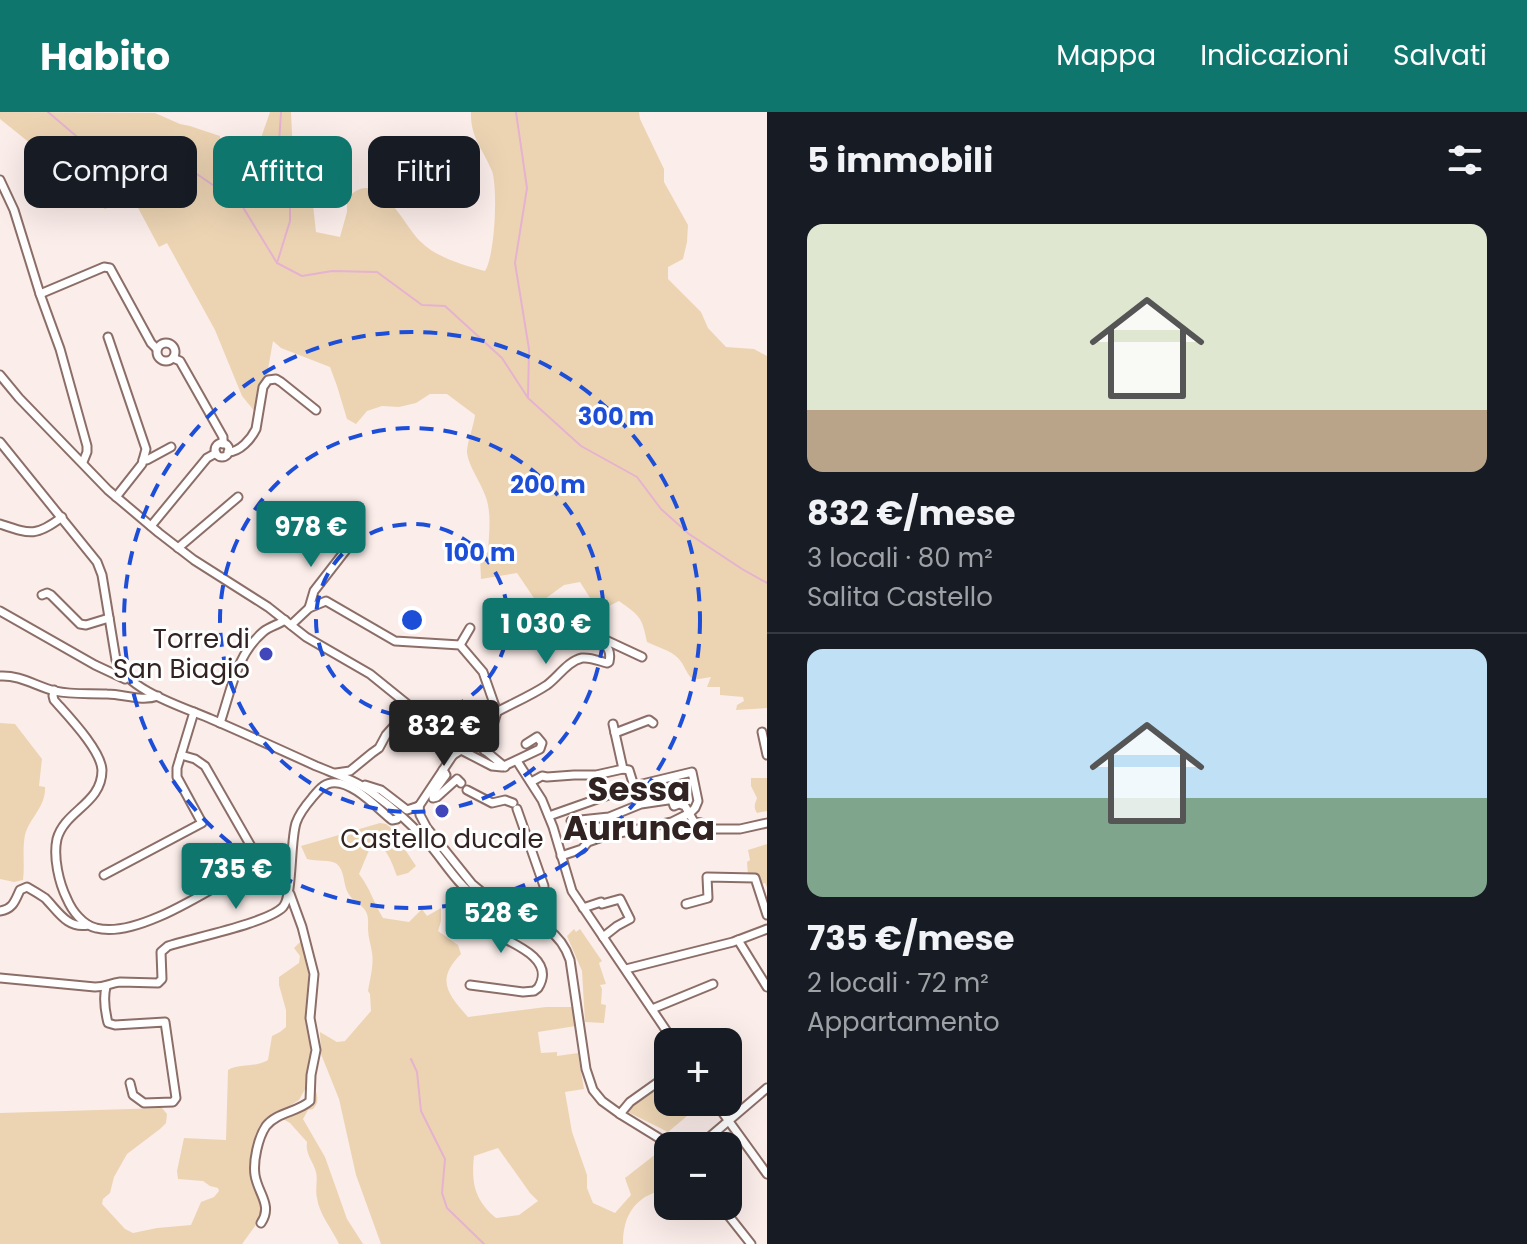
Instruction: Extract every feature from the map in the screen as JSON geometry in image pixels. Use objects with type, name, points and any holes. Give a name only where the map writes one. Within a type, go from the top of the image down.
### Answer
[{"type":"street","points":[[0,180],[14,210],[60,349],[83,431],[87,452],[83,462]]},
{"type":"street","points":[[40,294],[104,267],[110,268],[161,360],[169,361],[175,353],[165,343],[157,349]]},
{"type":"street","points":[[108,337],[146,449],[143,460],[116,497]]},
{"type":"street","points":[[173,358],[180,361],[223,437],[223,444]]},
{"type":"street","points":[[0,375],[116,497],[178,548],[311,640],[370,674],[422,716],[423,731],[453,755]]},
{"type":"street","points":[[216,453],[222,457],[234,452],[254,434],[263,387],[268,380],[281,382],[316,410]]},
{"type":"street","points":[[0,443],[97,562],[102,575],[117,664],[131,681]]},
{"type":"street","points":[[223,444],[228,447],[228,452]]},
{"type":"street","points":[[216,453],[216,447],[223,444]]},
{"type":"street","points":[[143,460],[171,447]]},
{"type":"street","points":[[151,526],[207,458],[216,453]]},
{"type":"street","points":[[178,548],[238,497]]},
{"type":"street","points":[[0,524],[21,531],[38,532],[62,517]]},
{"type":"street","points":[[309,608],[313,593],[349,546]]},
{"type":"street","points":[[42,595],[51,595],[80,624],[109,618]]},
{"type":"street","points":[[220,723],[243,657],[260,635],[272,625],[288,622],[309,608],[328,602],[395,641],[460,645],[483,672],[497,712],[485,751]]},
{"type":"street","points":[[0,611],[95,665],[158,696],[362,786],[428,842],[467,890],[490,906],[520,916]]},
{"type":"street","points":[[460,645],[470,628]]},
{"type":"street","points":[[505,767],[465,734],[484,717],[545,687],[578,659],[609,662],[608,647],[584,637],[584,630],[642,657]]},
{"type":"street","points":[[0,676],[13,675],[54,690],[82,694],[112,694],[143,699],[158,696]]},
{"type":"street","points":[[54,690],[54,700],[93,747],[101,762],[98,790],[65,823],[56,847],[66,898],[88,925]]},
{"type":"street","points":[[334,774],[350,771],[379,748],[386,735],[411,707]]},
{"type":"street","points":[[104,875],[202,823],[177,777],[194,712]]},
{"type":"street","points":[[623,769],[614,728],[649,720],[653,723]]},
{"type":"street","points":[[762,732],[767,755]]},
{"type":"street","points":[[362,786],[381,790],[407,810],[419,806],[453,755],[461,750],[492,766],[505,767],[540,749],[542,743],[537,737],[526,744]]},
{"type":"street","points":[[0,911],[10,908],[20,890],[27,887],[41,895],[69,922],[110,930],[125,928],[168,912],[250,865],[252,848],[205,766],[181,755]]},
{"type":"street","points":[[517,761],[557,825],[561,856],[570,887],[665,1028]]},
{"type":"street","points":[[531,782],[542,776],[596,775],[623,769],[629,770],[634,786]]},
{"type":"street","points":[[443,770],[446,775],[433,793],[433,798],[457,779],[461,783]]},
{"type":"street","points":[[549,816],[634,786],[692,772],[697,804],[690,813],[672,822],[605,836],[561,856]]},
{"type":"street","points":[[0,978],[106,987],[114,983],[160,982],[160,955],[163,949],[260,920],[282,908],[286,903],[297,820],[324,785],[336,782],[346,786],[361,794],[392,820],[400,816]]},
{"type":"street","points":[[467,790],[490,802],[505,800],[517,809],[544,886]]},
{"type":"street","points":[[571,821],[609,817],[641,804],[672,800],[674,806],[683,805],[694,822],[701,823],[704,829],[740,829],[767,823]]},
{"type":"street","points":[[419,806],[427,828],[472,884],[520,916],[549,930],[560,940],[571,965],[589,1080],[596,1096],[654,1135]]},
{"type":"street","points":[[686,904],[708,898],[707,877],[755,878],[767,915]]},
{"type":"street","points":[[261,1223],[265,1218],[266,1205],[255,1171],[257,1149],[270,1121],[310,1101],[316,1050],[310,1018],[314,974],[302,927],[288,890]]},
{"type":"street","points":[[583,908],[597,902],[602,904],[620,899],[630,919],[603,937]]},
{"type":"street","points":[[470,985],[528,992],[538,988],[543,977],[541,966],[531,954],[474,922],[480,900]]},
{"type":"street","points":[[626,969],[738,940],[767,929]]},
{"type":"street","points":[[738,940],[765,983]]},
{"type":"street","points":[[765,983],[767,969]]},
{"type":"street","points":[[652,1009],[713,984]]},
{"type":"street","points":[[106,987],[104,995],[108,1023],[165,1022],[176,1098],[173,1102],[144,1103],[133,1095],[130,1083]]},
{"type":"street","points":[[620,1114],[630,1102],[654,1085]]},
{"type":"street","points":[[716,1132],[767,1088]]},
{"type":"street","points":[[725,1116],[767,1174]]},
{"type":"street","points":[[732,1220],[751,1244]]},
{"type":"shaded area","points":[[0,112],[155,113],[220,136],[213,136],[213,208],[313,208],[316,232],[340,237],[347,208],[352,208],[352,195],[368,188],[368,208],[395,208],[427,248],[485,271],[493,237],[494,180],[480,146],[480,136],[475,136],[471,112],[639,112],[664,169],[664,182],[688,225],[683,259],[668,267],[668,279],[701,312],[708,328],[726,347],[754,349],[767,356],[767,708],[736,710],[737,705],[744,701],[743,697],[720,695],[720,687],[707,687],[711,677],[693,680],[675,655],[647,642],[641,622],[632,610],[619,601],[605,608],[592,601],[580,582],[564,585],[538,604],[517,573],[481,579],[480,558],[488,552],[489,515],[485,495],[467,453],[475,415],[447,394],[430,394],[416,403],[399,407],[382,406],[367,411],[356,424],[347,419],[330,367],[281,348],[273,341],[256,413],[242,396],[215,330],[167,243],[159,247],[138,208],[197,208],[197,136],[24,138],[0,119]]},
{"type":"shaded area","points":[[270,112],[291,112],[292,136],[262,136]]},
{"type":"shaded area","points":[[0,723],[15,724],[42,759],[39,786],[45,787],[43,800],[25,835],[23,880],[14,882],[0,879]]},
{"type":"shaded area","points":[[751,778],[767,778],[767,811],[756,811],[757,798]]},
{"type":"shaded area","points":[[380,823],[386,824],[416,866],[408,873],[397,876],[386,852],[374,844],[359,874],[383,918],[409,922],[422,909],[427,916],[441,908],[438,931],[458,945],[461,954],[448,972],[447,987],[468,1017],[546,1007],[573,1007],[576,1026],[538,1032],[541,1053],[557,1052],[557,1056],[578,1053],[584,1089],[565,1092],[572,1132],[593,1203],[615,1213],[631,1195],[625,1178],[654,1155],[654,1192],[634,1206],[625,1224],[623,1244],[381,1244],[356,1175],[339,1099],[321,1054],[320,1032],[337,1042],[345,1041],[371,1011],[368,991],[372,957],[368,917],[348,893],[337,864],[307,859],[301,846]],"holes":[[[498,1148],[538,1201],[519,1215],[496,1218],[483,1205],[476,1191],[474,1156]]]},
{"type":"shaded area","points":[[767,844],[767,887],[765,883],[759,885],[748,877],[747,862],[750,860],[748,850]]},
{"type":"shaded area","points":[[574,929],[576,932],[580,929],[602,961],[599,963],[606,984],[600,985],[601,1004],[606,1005],[604,1023],[585,1022],[582,971],[567,936]]},
{"type":"shaded area","points":[[301,941],[311,986],[306,1018],[311,1044],[308,1084],[299,1100],[274,1116],[259,1132],[254,1146],[263,1215],[242,1244],[0,1244],[0,1113],[162,1108],[167,1114],[166,1123],[127,1154],[102,1204],[125,1229],[133,1233],[191,1225],[201,1202],[214,1197],[219,1191],[203,1181],[178,1179],[184,1138],[226,1140],[228,1070],[268,1060],[272,1036],[286,1027],[279,977],[299,963],[300,956],[294,948]]},
{"type":"shaded area","points":[[315,1088],[317,1104],[308,1110],[303,1119],[325,1157],[347,1219],[363,1244],[339,1244],[318,1204],[316,1172],[308,1154],[307,1142],[283,1119],[311,1103]]},
{"type":"shaded area","points":[[653,1091],[654,1116],[687,1116],[668,1132],[628,1112]]},
{"type":"waterway","points":[[48,112],[82,141],[116,154],[182,164],[241,204],[277,263],[302,276],[332,271],[377,272],[422,305],[445,306],[502,358],[528,398],[581,446],[637,477],[661,509],[689,534],[767,583]]},
{"type":"waterway","points":[[277,263],[290,221],[290,197],[278,159],[281,112]]},
{"type":"waterway","points":[[516,112],[527,188],[515,263],[529,349],[528,397]]},
{"type":"waterway","points":[[411,1059],[417,1072],[421,1111],[445,1159],[442,1193],[447,1208],[484,1244]]},
{"type":"place","name":"Torre di San Biagio","points":[[266,654]]},
{"type":"place","name":"Castello ducale","points":[[442,811]]},
{"type":"district","name":"Sessa Aurunca","points":[[639,808]]}]
